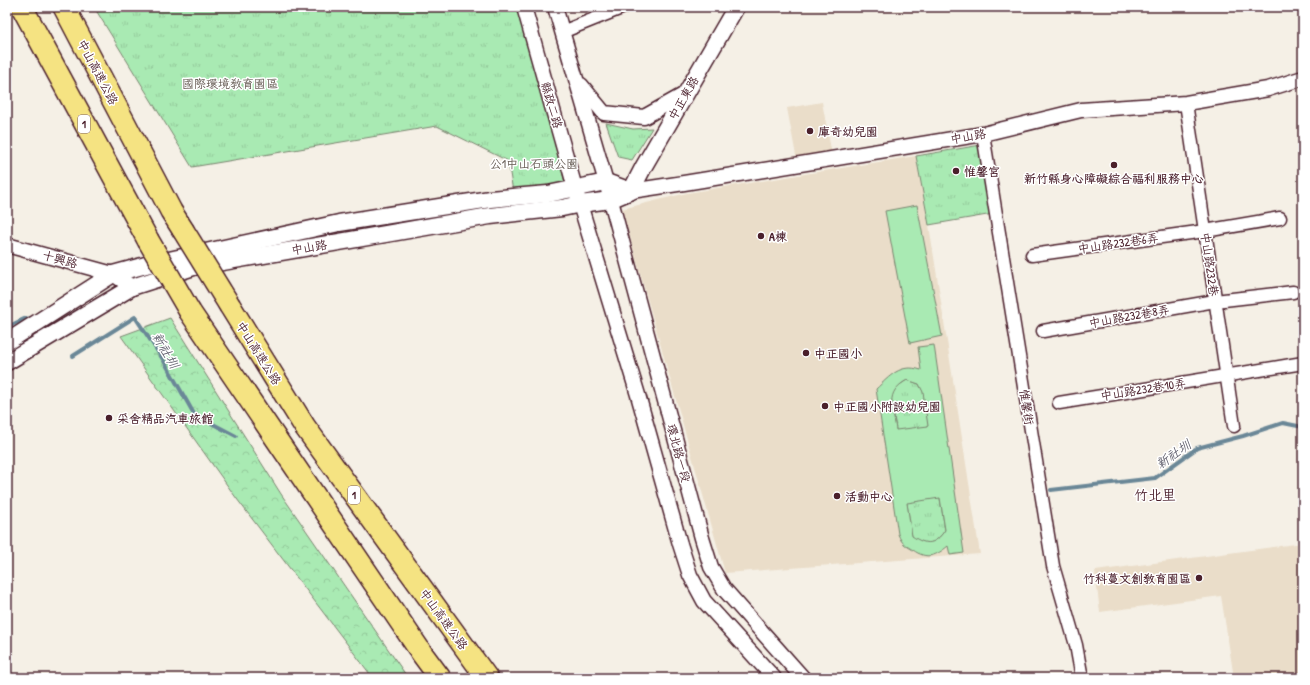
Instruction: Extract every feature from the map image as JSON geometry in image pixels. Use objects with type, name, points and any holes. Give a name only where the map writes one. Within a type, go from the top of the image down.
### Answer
[{"type":"highway","name":"1","points":[[22,7],[148,240],[190,312],[418,648],[440,678]]},
{"type":"highway","name":"中山高速公路","points":[[64,7],[168,204],[305,427],[487,678]]},
{"type":"main road","name":"中正東路","points":[[631,191],[736,7]]},
{"type":"main road","name":"中山路","points":[[7,342],[113,274],[193,254],[340,223],[490,199],[548,194],[606,182],[631,191]]},
{"type":"main road","name":"中山路","points":[[7,362],[132,287],[194,267],[490,216],[562,208],[610,200],[631,191]]},
{"type":"street","name":"縣政二路","points":[[524,7],[580,204]]},
{"type":"street","points":[[555,7],[610,200]]},
{"type":"street","points":[[562,32],[624,7]]},
{"type":"street","name":"中山路","points":[[631,191],[983,134],[1081,110],[1186,103],[1268,89],[1303,78]]},
{"type":"street","points":[[576,79],[604,113],[644,117],[686,94]]},
{"type":"street","name":"中山路232巷","points":[[1186,103],[1234,426]]},
{"type":"street","name":"惟馨街","points":[[983,134],[1053,566],[1076,645],[1082,678]]},
{"type":"street","name":"環北路一段","points":[[610,200],[700,531],[712,567],[724,589],[803,678]]},
{"type":"street","name":"環北路一段","points":[[580,204],[690,575],[704,601],[774,678]]},
{"type":"street","name":"中山路232巷6弄","points":[[1032,255],[1205,231],[1280,218]]},
{"type":"street","name":"十興路","points":[[7,245],[113,274],[132,287]]},
{"type":"street","name":"中山路232巷8弄","points":[[1043,331],[1215,301],[1293,292]]},
{"type":"street","name":"中山路232巷10弄","points":[[1059,403],[1303,362]]},
{"type":"shaded area","name":"庫奇幼兒園","points":[[822,102],[832,155],[797,161],[787,108]]},
{"type":"shaded area","name":"中正國小","points":[[916,156],[929,225],[980,554],[725,573],[622,209],[687,193]]},
{"type":"shaded area","points":[[1303,543],[1303,678],[1234,678],[1221,596],[1100,612],[1095,571]]},
{"type":"green space","name":"國際環境教育園區","points":[[94,7],[516,7],[543,98],[565,183],[513,192],[508,161],[437,126],[192,167]]},
{"type":"green space","points":[[606,123],[633,129],[652,128],[632,160],[618,157]]},
{"type":"green space","points":[[981,145],[993,214],[929,225],[916,156]]},
{"type":"green space","points":[[917,205],[942,336],[910,343],[885,211]]},
{"type":"green space","points":[[170,318],[281,494],[408,678],[373,678],[237,499],[121,336]]},
{"type":"green space","points":[[934,345],[964,553],[950,555],[948,546],[931,556],[923,555],[904,544],[898,534],[876,389],[896,372],[907,368],[921,370],[918,347]],"holes":[[[907,380],[919,384],[923,392],[928,426],[896,430],[892,408],[893,395],[895,390]],[[940,498],[945,530],[938,539],[930,542],[922,541],[912,536],[907,503]]]},
{"type":"green space","points":[[907,380],[919,384],[923,391],[945,530],[938,539],[926,543],[912,537],[891,396],[895,388]]},
{"type":"waterway","name":"新社圳","points":[[73,356],[135,317],[164,361],[194,414],[236,436]]},
{"type":"waterway","name":"新社圳","points":[[7,327],[24,319],[33,318]]},
{"type":"waterway","name":"新社圳","points":[[1051,490],[1155,478],[1197,448],[1243,436],[1283,423],[1303,427]]},
{"type":"place","name":"庫奇幼兒園","points":[[810,131]]},
{"type":"place","name":"新竹縣身心障礙綜合福利服務中心","points":[[1114,165]]},
{"type":"place","name":"惟馨宮","points":[[956,171]]},
{"type":"place","name":"A棟","points":[[761,236]]},
{"type":"place","name":"中正國小","points":[[806,353]]},
{"type":"place","name":"中正國小附設幼兒園","points":[[825,406]]},
{"type":"place","name":"采舍精品汽車旅館","points":[[109,418]]},
{"type":"place","name":"活動中心","points":[[837,496]]},
{"type":"place","name":"竹科蔓文創教育園區","points":[[1199,578]]},
{"type":"district","name":"竹北里","points":[[1155,494]]},
{"type":"park label","name":"公1中山石頭公園","points":[[534,163]]}]
